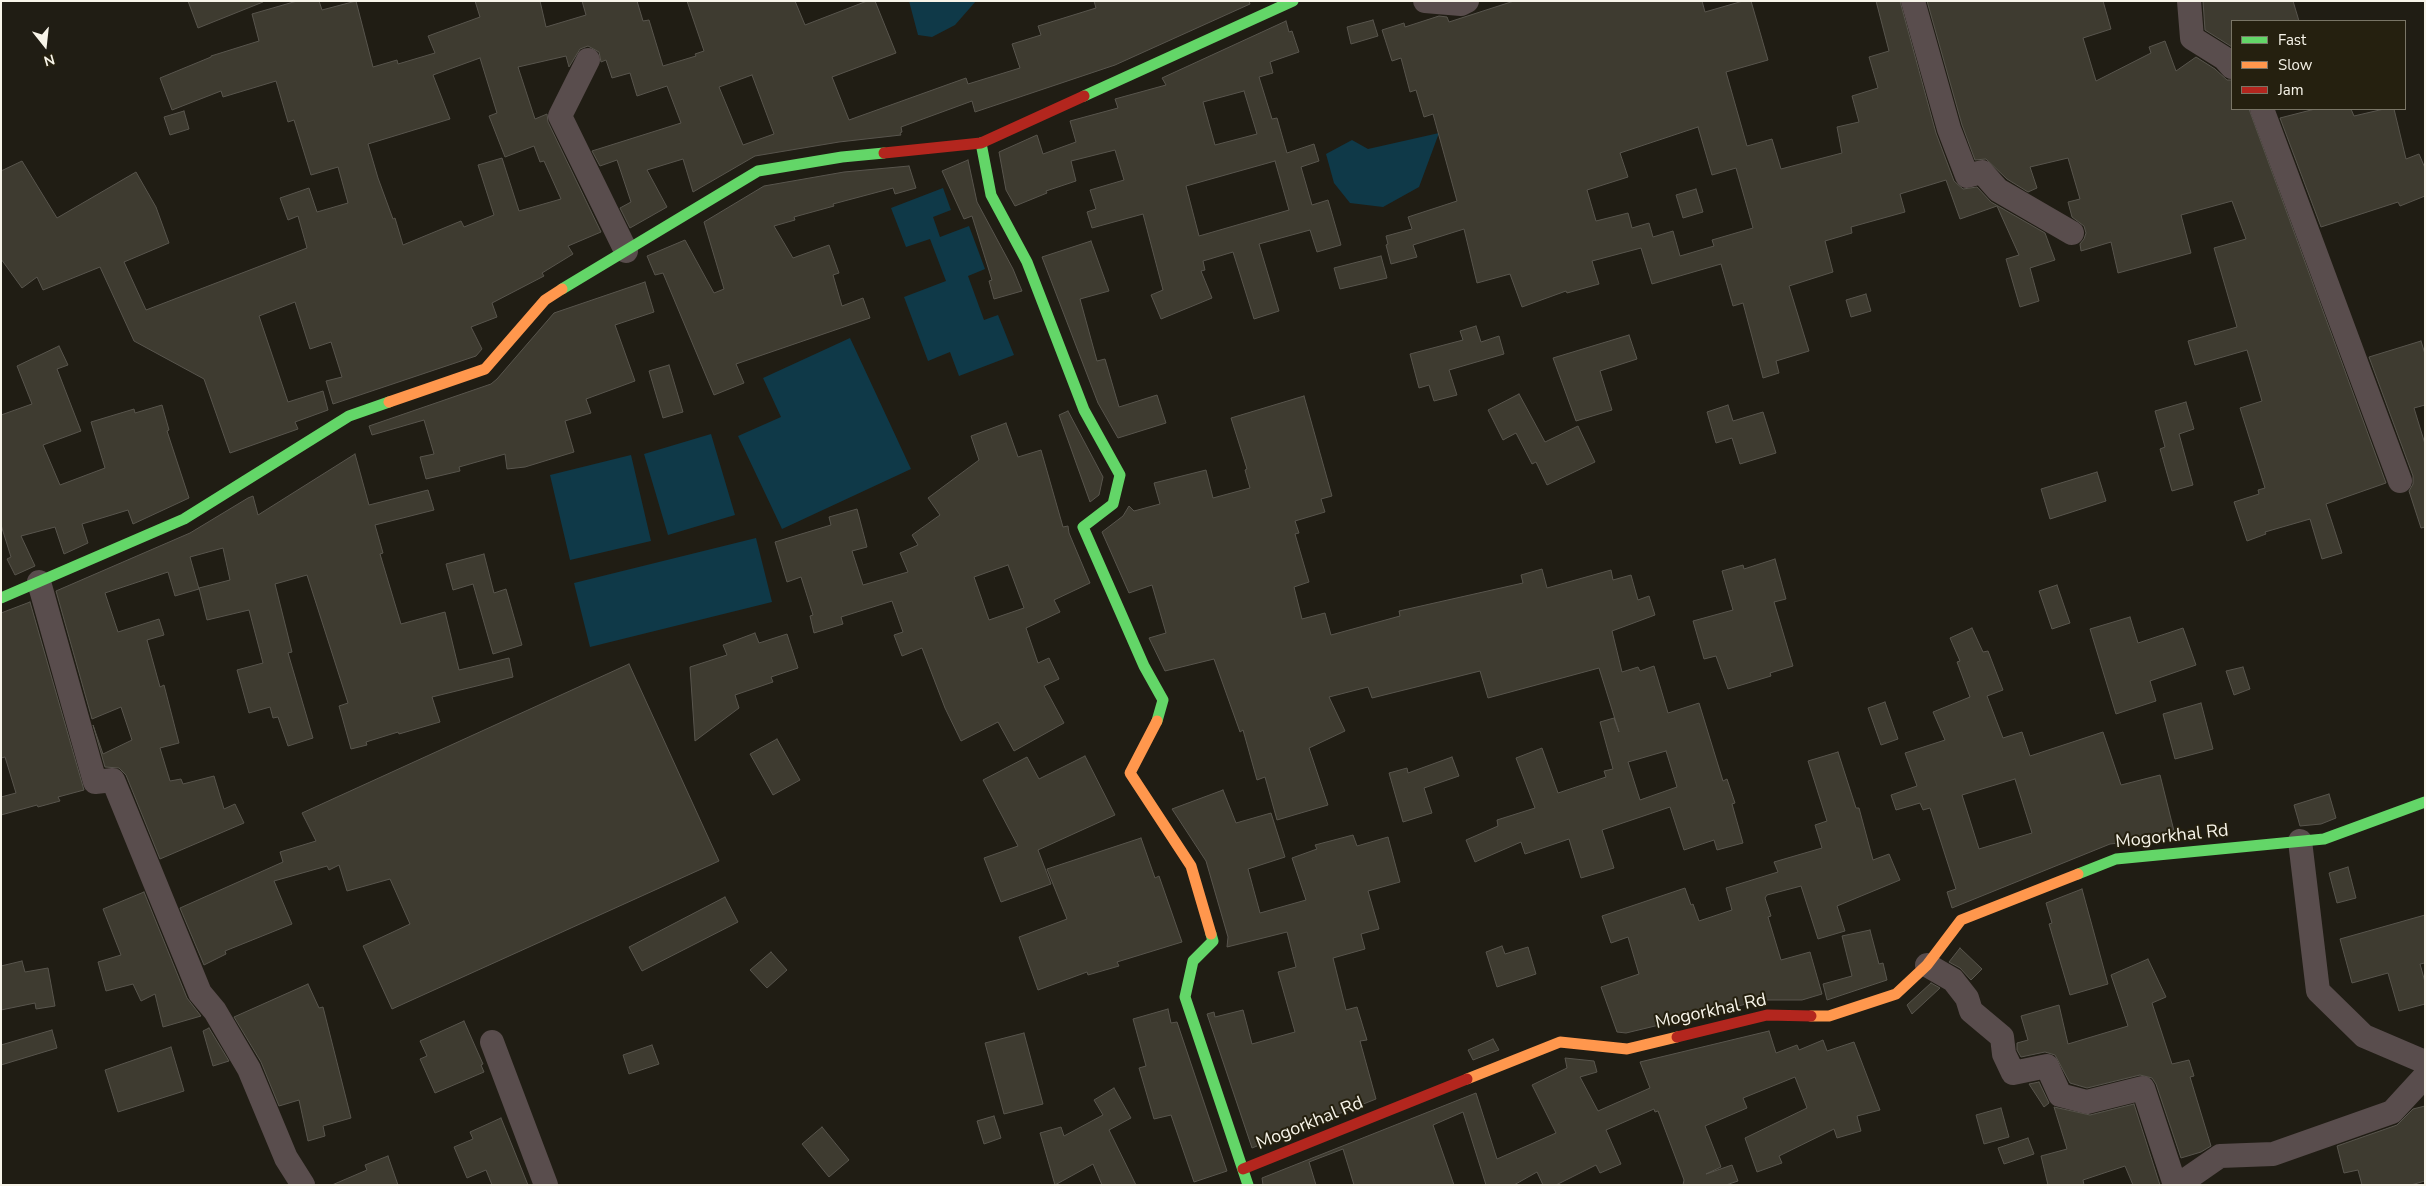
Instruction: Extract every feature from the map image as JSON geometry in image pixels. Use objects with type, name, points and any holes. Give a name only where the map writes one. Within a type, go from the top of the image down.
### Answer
[{"type":"street","points":[[1,598],[184,519],[349,416],[485,369],[545,300],[758,171],[842,157],[981,143],[1293,1]]},
{"type":"street","points":[[1425,1],[1461,4],[1467,1]]},
{"type":"street","points":[[1913,1],[1949,128],[1967,176],[1982,172],[1998,190],[2072,233]]},
{"type":"street","points":[[2189,1],[2192,38],[2224,58],[2231,66]]},
{"type":"street","points":[[588,60],[560,116],[626,251]]},
{"type":"street","points":[[2262,110],[2400,481]]},
{"type":"street","points":[[981,143],[991,195],[1027,262],[1084,410],[1120,475],[1113,504],[1083,527],[1144,666],[1163,700],[1156,723],[1130,773],[1191,866],[1213,941],[1193,961],[1185,997],[1248,1185]]},
{"type":"street","points":[[39,582],[95,782],[113,780],[200,993],[215,1011],[249,1069],[286,1158],[303,1185]]},
{"type":"street","name":"Mogorkhal Rd","points":[[1243,1169],[1560,1042],[1627,1049],[1767,1015],[1829,1016],[1896,994],[1927,965],[1961,920],[2116,859],[2324,839],[2425,802]]},
{"type":"street","points":[[2300,841],[2318,991],[2364,1036],[2425,1062]]},
{"type":"street","points":[[1927,965],[1953,980],[1967,998],[1971,1011],[2002,1037],[2004,1054],[2012,1073],[2047,1066],[2060,1095],[2087,1102],[2143,1088],[2176,1185],[2220,1156],[2274,1154],[2392,1112],[2425,1076]]},
{"type":"street","points":[[492,1042],[546,1185]]},
{"type":"water","points":[[909,1],[976,1],[955,25],[932,37],[918,35]]},
{"type":"water","points":[[1439,133],[1419,187],[1383,207],[1350,203],[1334,183],[1326,154],[1352,140],[1368,149]]},
{"type":"water","points":[[943,188],[951,210],[933,217],[940,237],[969,226],[985,269],[968,276],[984,320],[998,315],[1014,355],[959,376],[950,352],[928,361],[904,297],[946,281],[930,239],[906,247],[891,208]]},
{"type":"water","points":[[850,338],[911,469],[782,529],[738,436],[781,417],[763,378]]},
{"type":"water","points":[[711,434],[735,515],[668,535],[644,454]]},
{"type":"water","points":[[631,455],[651,541],[570,560],[550,475]]},
{"type":"water","points":[[756,538],[772,602],[590,647],[574,583]]},
{"type":"building","points":[[188,1],[262,1],[263,2],[198,28]]},
{"type":"building","points":[[297,1],[319,1],[322,10],[356,1],[373,67],[397,60],[398,64],[435,53],[428,36],[480,17],[475,1],[540,1],[546,27],[586,15],[582,1],[637,1],[643,21],[649,20],[663,66],[696,56],[695,54],[704,51],[687,1],[795,1],[805,25],[867,1],[875,1],[896,53],[832,77],[849,120],[966,78],[968,84],[1020,68],[1012,44],[1041,35],[1038,26],[1096,8],[1094,1],[1249,1],[1250,4],[1115,65],[975,112],[972,101],[901,127],[901,135],[839,142],[755,156],[693,192],[683,159],[647,170],[667,207],[630,228],[620,208],[631,202],[617,160],[600,166],[592,151],[681,123],[667,86],[637,96],[630,73],[612,78],[606,60],[601,62],[599,52],[588,46],[580,49],[569,67],[566,56],[518,67],[535,119],[547,114],[548,122],[601,232],[568,246],[573,254],[542,273],[544,276],[492,303],[497,317],[471,327],[482,349],[476,356],[333,404],[326,381],[342,377],[331,342],[310,349],[295,302],[259,316],[288,402],[323,391],[328,410],[295,422],[298,429],[230,453],[204,379],[134,341],[100,267],[43,290],[37,277],[22,288],[1,259],[1,171],[22,161],[57,218],[136,172],[156,207],[169,243],[124,262],[146,310],[307,248],[298,216],[288,220],[280,198],[309,188],[317,212],[348,203],[338,167],[311,175],[294,120],[288,122],[276,81],[223,97],[221,91],[172,110],[160,78],[211,56],[259,41],[252,14]],"holes":[[[480,58],[497,113],[489,116],[505,157],[534,146],[540,162],[544,161],[561,199],[519,211],[502,158],[478,165],[494,215],[464,227],[461,221],[403,245],[395,218],[393,219],[378,178],[368,144],[450,119],[433,75]],[[752,75],[774,134],[743,145],[719,87]]]},
{"type":"building","points":[[1514,1],[1702,1],[1705,12],[1743,1],[1751,1],[1768,60],[1726,72],[1747,146],[1772,139],[1781,169],[1842,153],[1837,127],[1859,122],[1852,96],[1878,88],[1869,57],[1889,51],[1876,1],[1900,1],[1936,133],[1954,181],[1963,189],[1977,187],[1991,202],[2045,233],[2055,260],[2030,268],[2039,301],[2020,307],[2006,259],[2019,255],[1997,206],[1960,219],[1946,180],[1900,194],[1905,212],[1851,227],[1852,233],[1825,241],[1833,272],[1789,286],[1809,351],[1776,361],[1779,373],[1763,378],[1743,303],[1733,306],[1721,264],[1652,284],[1641,248],[1592,261],[1599,284],[1567,293],[1566,291],[1522,307],[1510,274],[1477,283],[1464,229],[1413,245],[1417,257],[1391,264],[1386,245],[1388,244],[1386,236],[1412,229],[1408,217],[1457,201],[1433,114],[1424,117],[1416,90],[1410,92],[1401,58],[1392,61],[1382,30],[1404,23],[1405,27],[1439,16],[1447,17],[1449,22]],"holes":[[[1698,127],[1712,175],[1736,168],[1753,228],[1712,240],[1714,246],[1680,256],[1673,231],[1653,237],[1649,223],[1632,228],[1628,213],[1596,221],[1587,190],[1628,177],[1620,153]]]},
{"type":"building","points":[[1927,1],[2103,1],[2111,29],[2083,38],[2096,81],[2151,53],[2149,47],[2165,41],[2176,71],[2196,57],[2215,69],[2227,80],[2231,80],[2231,110],[2249,110],[2386,483],[2326,504],[2342,553],[2322,559],[2310,519],[2265,532],[2266,534],[2247,541],[2234,502],[2259,494],[2258,490],[2265,488],[2240,408],[2262,401],[2247,350],[2195,365],[2188,341],[2237,327],[2214,248],[2246,239],[2232,201],[2181,215],[2191,253],[2118,273],[2111,242],[2081,251],[2080,244],[2086,233],[2084,226],[2072,217],[2068,202],[2080,199],[2068,158],[2030,167],[2037,188],[2028,192],[2007,179],[1986,159],[1975,160],[1962,125]]},
{"type":"building","points":[[2203,1],[2293,1],[2299,20],[2231,20],[2231,46],[2205,30]]},
{"type":"building","points":[[1373,20],[1378,36],[1351,44],[1347,27]]},
{"type":"building","points":[[1286,21],[1289,32],[1292,31],[1299,52],[1270,62],[1273,73],[1259,77],[1272,119],[1277,118],[1287,153],[1314,144],[1319,161],[1301,167],[1312,205],[1328,200],[1341,245],[1317,252],[1310,230],[1259,244],[1279,311],[1254,319],[1233,252],[1203,261],[1205,270],[1201,271],[1212,298],[1161,319],[1151,295],[1163,290],[1143,214],[1092,228],[1087,212],[1096,209],[1090,190],[1124,180],[1115,150],[1071,161],[1076,181],[1046,191],[1047,193],[1015,206],[1006,190],[999,152],[1037,135],[1043,154],[1076,142],[1070,121],[1118,108],[1115,99],[1166,85],[1162,78]],"holes":[[[1244,91],[1257,134],[1215,145],[1203,102]],[[1275,161],[1289,210],[1199,236],[1186,186]]]},
{"type":"building","points":[[2311,110],[2351,110],[2354,116],[2380,110],[2394,110],[2406,159],[2419,154],[2425,168],[2425,196],[2400,206],[2398,202],[2321,227],[2280,118]]},
{"type":"building","points":[[184,111],[189,129],[170,135],[164,117]]},
{"type":"building","points":[[968,160],[977,202],[1013,269],[1022,291],[994,299],[989,281],[992,280],[972,216],[964,219],[942,171]]},
{"type":"building","points":[[909,166],[916,188],[895,194],[893,188],[833,204],[834,206],[794,217],[795,220],[774,226],[793,258],[829,245],[839,273],[833,275],[842,306],[863,298],[870,318],[736,364],[744,383],[714,395],[663,273],[655,275],[647,256],[685,240],[714,293],[724,289],[704,222],[764,186],[844,172]]},
{"type":"building","points":[[1696,189],[1703,212],[1683,218],[1676,195]]},
{"type":"building","points":[[1091,241],[1109,291],[1080,299],[1097,361],[1105,359],[1119,407],[1157,395],[1166,423],[1118,438],[1098,403],[1042,257]]},
{"type":"building","points":[[1381,256],[1387,278],[1340,289],[1334,268]]},
{"type":"building","points":[[645,282],[654,312],[615,325],[635,381],[586,399],[591,413],[565,421],[574,452],[525,467],[507,469],[505,454],[459,467],[460,471],[426,479],[420,457],[434,454],[424,420],[372,435],[369,426],[491,384],[554,313]]},
{"type":"building","points":[[1866,294],[1871,311],[1851,317],[1846,300]]},
{"type":"building","points":[[1476,326],[1481,342],[1499,336],[1504,354],[1449,370],[1457,395],[1434,401],[1429,385],[1419,388],[1410,354],[1463,340],[1460,331]]},
{"type":"building","points":[[1629,335],[1637,359],[1600,371],[1612,410],[1576,421],[1553,358]]},
{"type":"building","points":[[2421,341],[2425,354],[2425,405],[2414,408],[2425,444],[2425,527],[2421,528],[2409,491],[2413,484],[2413,476],[2369,357]]},
{"type":"building","points":[[59,346],[68,365],[57,369],[81,431],[43,445],[60,485],[105,468],[91,422],[134,409],[135,413],[162,405],[169,430],[167,431],[189,498],[133,524],[128,510],[82,524],[88,543],[64,554],[55,527],[21,536],[35,566],[15,575],[7,559],[11,557],[1,525],[1,415],[32,404],[17,366]]},
{"type":"building","points":[[669,365],[683,412],[663,418],[649,371]]},
{"type":"building","points":[[1519,394],[1545,442],[1578,426],[1595,462],[1547,485],[1536,462],[1532,464],[1516,433],[1503,440],[1488,410]]},
{"type":"building","points":[[1304,396],[1332,496],[1321,499],[1325,512],[1295,521],[1299,533],[1295,534],[1309,582],[1294,587],[1302,619],[1325,613],[1331,635],[1400,616],[1399,611],[1523,583],[1521,575],[1542,569],[1547,588],[1611,570],[1613,580],[1631,575],[1638,600],[1649,596],[1655,615],[1612,631],[1622,672],[1638,667],[1640,671],[1654,666],[1668,713],[1699,703],[1723,781],[1727,779],[1735,803],[1732,804],[1743,843],[1717,850],[1714,840],[1684,850],[1670,807],[1602,830],[1614,868],[1581,878],[1569,839],[1525,854],[1521,842],[1475,862],[1466,840],[1498,826],[1497,820],[1535,808],[1516,758],[1542,748],[1558,793],[1606,777],[1604,771],[1613,769],[1600,722],[1614,718],[1619,732],[1599,668],[1488,698],[1480,671],[1372,698],[1368,687],[1329,697],[1345,731],[1309,748],[1328,805],[1277,820],[1265,777],[1257,780],[1243,730],[1240,732],[1214,659],[1165,671],[1149,638],[1166,633],[1152,585],[1129,593],[1102,532],[1123,516],[1129,506],[1134,511],[1160,504],[1154,483],[1206,470],[1213,498],[1250,488],[1245,470],[1247,469],[1231,418]],"holes":[[[1666,751],[1677,787],[1640,800],[1628,762]]]},
{"type":"building","points":[[2186,402],[2194,429],[2179,434],[2193,485],[2172,491],[2160,449],[2165,447],[2155,411]]},
{"type":"building","points":[[1728,405],[1733,421],[1763,412],[1776,453],[1740,464],[1732,438],[1716,443],[1707,412]]},
{"type":"building","points":[[1068,411],[1103,477],[1099,495],[1090,502],[1059,415]]},
{"type":"building","points":[[1006,423],[1018,457],[1041,450],[1063,527],[1068,526],[1069,533],[1090,583],[1054,600],[1060,612],[1026,628],[1038,663],[1049,658],[1059,679],[1044,686],[1064,723],[1014,751],[998,722],[961,741],[945,708],[922,648],[902,656],[894,635],[903,632],[892,601],[841,617],[843,624],[814,633],[810,616],[813,615],[801,577],[787,582],[775,542],[831,525],[829,517],[857,509],[867,547],[852,551],[863,585],[908,572],[900,553],[918,545],[912,535],[940,515],[928,498],[979,460],[971,436]],"holes":[[[1008,565],[1024,608],[989,620],[974,577]]]},
{"type":"building","points":[[355,454],[369,505],[428,490],[434,510],[375,525],[383,553],[380,554],[401,624],[445,612],[459,670],[509,658],[513,677],[432,697],[440,722],[399,734],[398,732],[366,742],[367,745],[351,749],[339,706],[348,703],[307,575],[275,584],[292,652],[288,653],[313,738],[288,746],[278,717],[273,718],[270,707],[249,713],[237,670],[263,663],[249,610],[207,620],[199,588],[230,580],[223,548],[190,557],[199,589],[175,596],[168,572],[105,593],[118,632],[159,619],[164,635],[147,640],[160,687],[164,685],[179,743],[160,748],[170,781],[181,779],[183,784],[214,776],[224,809],[235,804],[244,823],[160,859],[126,775],[119,768],[105,767],[93,725],[103,754],[132,740],[121,707],[92,719],[56,591],[190,533],[253,496],[258,515]]},
{"type":"building","points":[[2097,472],[2106,501],[2050,519],[2041,489]]},
{"type":"building","points":[[484,554],[494,593],[506,589],[522,645],[493,654],[473,584],[453,590],[446,564]]},
{"type":"building","points":[[1775,559],[1786,599],[1774,602],[1793,666],[1770,673],[1771,676],[1728,689],[1716,656],[1704,659],[1693,621],[1733,610],[1722,571],[1743,565],[1744,569]]},
{"type":"building","points":[[2057,585],[2070,623],[2052,629],[2039,591]]},
{"type":"building","points":[[30,602],[84,790],[58,797],[60,801],[1,815],[1,797],[16,793],[5,757],[1,758],[1,613]]},
{"type":"building","points":[[2130,617],[2138,643],[2183,628],[2196,665],[2150,681],[2156,701],[2116,714],[2090,629]]},
{"type":"building","points":[[1972,628],[1983,652],[1988,651],[2003,690],[1987,696],[2003,738],[2022,732],[2030,756],[2103,732],[2121,785],[2160,775],[2174,831],[2136,841],[2110,844],[1952,908],[1947,892],[1956,889],[1930,808],[1923,810],[1920,803],[1896,810],[1891,795],[1917,786],[1905,753],[1945,740],[1933,712],[1970,697],[1957,662],[1960,661],[1950,638]],"holes":[[[2015,779],[2032,833],[1979,849],[1962,795]]]},
{"type":"building","points":[[755,633],[759,643],[787,634],[798,668],[771,677],[773,682],[735,695],[739,708],[695,741],[690,667],[727,655],[723,645]]},
{"type":"building","points":[[629,664],[719,861],[392,1009],[363,946],[410,924],[390,879],[347,891],[339,865],[329,870],[327,866],[274,881],[292,924],[225,951],[226,954],[204,965],[180,908],[283,862],[280,852],[316,841],[302,813]]},
{"type":"building","points":[[2243,667],[2250,689],[2234,695],[2226,671]]},
{"type":"building","points":[[1885,702],[1898,739],[1881,745],[1868,708]]},
{"type":"building","points":[[2201,703],[2213,749],[2175,759],[2163,714]]},
{"type":"building","points":[[777,739],[800,780],[773,795],[750,754]]},
{"type":"building","points":[[1838,752],[1856,808],[1859,808],[1873,860],[1889,854],[1900,880],[1837,906],[1845,931],[1818,939],[1801,886],[1767,895],[1765,898],[1771,916],[1768,917],[1781,960],[1810,952],[1822,994],[1802,1000],[1763,1000],[1626,1033],[1617,1032],[1601,987],[1639,974],[1628,937],[1611,943],[1602,916],[1685,888],[1699,921],[1732,910],[1726,888],[1778,872],[1774,862],[1822,848],[1815,825],[1827,821],[1808,761]]},
{"type":"building","points":[[1085,756],[1115,815],[1038,850],[1051,884],[1001,902],[984,858],[1018,846],[983,780],[1027,757],[1039,779]]},
{"type":"building","points":[[1452,757],[1459,776],[1424,788],[1432,813],[1403,822],[1389,773],[1407,768],[1408,773]]},
{"type":"building","points":[[1223,790],[1236,823],[1271,813],[1285,857],[1248,869],[1260,913],[1306,900],[1292,858],[1317,849],[1315,845],[1353,835],[1357,846],[1388,837],[1400,882],[1368,891],[1379,929],[1361,934],[1365,949],[1333,958],[1346,1010],[1357,1007],[1367,1040],[1360,1041],[1376,1099],[1252,1148],[1207,1014],[1214,1012],[1215,1017],[1243,1010],[1252,1044],[1295,1032],[1278,972],[1296,967],[1287,932],[1227,947],[1228,937],[1206,861],[1172,809]]},
{"type":"building","points":[[2329,794],[2336,818],[2321,824],[2300,826],[2294,805]]},
{"type":"building","points":[[1141,838],[1155,878],[1159,876],[1182,942],[1117,962],[1119,966],[1088,975],[1087,972],[1038,990],[1019,937],[1067,919],[1047,869]]},
{"type":"building","points":[[2348,867],[2356,898],[2337,903],[2329,873]]},
{"type":"building","points":[[2082,889],[2108,984],[2070,995],[2049,924],[2052,923],[2046,903]]},
{"type":"building","points":[[144,892],[187,998],[201,1016],[163,1027],[155,994],[141,1001],[133,984],[106,991],[98,962],[121,955],[103,909]]},
{"type":"building","points":[[725,897],[738,922],[642,971],[629,947]]},
{"type":"building","points":[[2425,915],[2425,963],[2420,964],[2425,982],[2425,1004],[2399,1011],[2388,973],[2352,983],[2340,939]]},
{"type":"building","points":[[1870,930],[1879,964],[1883,963],[1887,980],[1827,1000],[1823,984],[1852,976],[1842,936]]},
{"type":"building","points":[[1502,946],[1505,954],[1528,947],[1536,974],[1497,987],[1486,952]]},
{"type":"building","points":[[1960,948],[1982,969],[1971,980],[1960,968],[1949,962]]},
{"type":"building","points":[[771,952],[787,970],[767,988],[750,970]]},
{"type":"building","points":[[2148,959],[2166,997],[2152,1003],[2172,1064],[2189,1060],[2194,1076],[2190,1077],[2211,1146],[2201,1152],[2181,1158],[2156,1084],[2152,1078],[2140,1075],[2087,1088],[2070,1083],[2055,1055],[2045,1052],[2021,1057],[2017,1050],[2017,1043],[2028,1040],[2021,1016],[2059,1005],[2068,1044],[2128,1026],[2111,975]]},
{"type":"building","points":[[22,961],[25,972],[48,968],[55,1006],[36,1009],[35,1003],[1,1010],[1,966]]},
{"type":"building","points":[[1931,983],[1940,988],[1912,1014],[1907,1005]]},
{"type":"building","points":[[308,984],[319,1008],[323,1007],[351,1118],[323,1126],[325,1136],[308,1141],[299,1100],[279,1106],[261,1062],[234,1017]]},
{"type":"building","points":[[1168,1009],[1171,1023],[1177,1022],[1227,1171],[1194,1182],[1171,1115],[1154,1119],[1139,1068],[1146,1066],[1133,1019]]},
{"type":"building","points":[[464,1021],[483,1064],[481,1065],[484,1072],[435,1093],[420,1059],[427,1056],[420,1041]]},
{"type":"building","points":[[209,1028],[229,1061],[213,1066],[203,1031]]},
{"type":"building","points":[[52,1030],[57,1048],[1,1065],[1,1045]]},
{"type":"building","points":[[1769,1031],[1776,1053],[1797,1045],[1799,1050],[1823,1040],[1827,1051],[1854,1042],[1880,1110],[1857,1116],[1861,1131],[1837,1138],[1834,1129],[1779,1156],[1782,1163],[1757,1172],[1745,1138],[1807,1108],[1795,1077],[1743,1098],[1747,1108],[1705,1126],[1721,1167],[1706,1174],[1732,1165],[1738,1181],[1726,1185],[1683,1185],[1684,1180],[1658,1111],[1655,1112],[1654,1109],[1606,1130],[1621,1164],[1600,1173],[1596,1165],[1556,1185],[1543,1185],[1537,1172],[1514,1185],[1486,1185],[1463,1112],[1433,1125],[1454,1185],[1354,1185],[1343,1149],[1309,1162],[1316,1185],[1263,1185],[1262,1178],[1476,1093],[1497,1159],[1556,1133],[1532,1085],[1567,1068],[1565,1058],[1594,1061],[1597,1072],[1580,1077],[1598,1111],[1650,1088],[1640,1062]]},
{"type":"building","points":[[1024,1033],[1043,1104],[1004,1114],[985,1043]]},
{"type":"building","points":[[1493,1039],[1499,1050],[1473,1060],[1468,1050]]},
{"type":"building","points":[[652,1045],[659,1064],[629,1074],[623,1055]]},
{"type":"building","points":[[171,1047],[184,1091],[118,1112],[105,1070]]},
{"type":"building","points":[[2039,1082],[2049,1103],[2044,1107],[2029,1084]]},
{"type":"building","points":[[1114,1088],[1131,1118],[1109,1130],[1136,1185],[1102,1185],[1093,1164],[1055,1185],[1040,1133],[1061,1127],[1064,1136],[1103,1115],[1094,1100]]},
{"type":"building","points":[[2134,1104],[2160,1185],[2133,1185],[2125,1166],[2083,1180],[2084,1185],[2048,1185],[2041,1156],[2067,1149],[2054,1107],[2090,1115]]},
{"type":"building","points":[[2425,1106],[2425,1181],[2411,1185],[2362,1185],[2358,1170],[2344,1173],[2337,1146],[2397,1125],[2413,1109]]},
{"type":"building","points":[[2001,1108],[2009,1137],[1984,1144],[1976,1115]]},
{"type":"building","points":[[994,1116],[1001,1138],[984,1144],[977,1121]]},
{"type":"building","points":[[501,1118],[528,1185],[492,1185],[486,1170],[467,1178],[454,1147],[473,1139],[470,1132]]},
{"type":"building","points":[[822,1127],[849,1160],[829,1177],[802,1144]]},
{"type":"building","points":[[2028,1138],[2034,1154],[2004,1164],[1998,1148]]},
{"type":"building","points":[[388,1156],[398,1185],[332,1185],[367,1170],[365,1165]]},
{"type":"traffic: fast","points":[[1084,96],[1293,1]]},
{"type":"traffic: fast","points":[[981,143],[991,195],[1027,262],[1084,410],[1120,475],[1113,504],[1083,527],[1144,666],[1163,700],[1157,721]]},
{"type":"traffic: fast","points":[[562,289],[758,171],[842,157],[884,153]]},
{"type":"traffic: fast","points":[[1,598],[184,519],[349,416],[389,402]]},
{"type":"traffic: fast","points":[[2078,874],[2116,859],[2324,839],[2425,802]]},
{"type":"traffic: fast","points":[[1211,934],[1213,941],[1193,961],[1185,997],[1248,1185]]},
{"type":"traffic: slow","points":[[389,402],[485,369],[545,300],[562,289]]},
{"type":"traffic: slow","points":[[1157,721],[1130,773],[1191,866],[1211,934]]},
{"type":"traffic: slow","points":[[1811,1016],[1829,1016],[1896,994],[1927,965],[1961,920],[2078,874]]},
{"type":"traffic: slow","points":[[1467,1079],[1560,1042],[1627,1049],[1677,1037]]},
{"type":"traffic: jam","points":[[884,153],[981,143],[1084,96]]},
{"type":"traffic: jam","points":[[1677,1037],[1767,1015],[1811,1016]]},
{"type":"traffic: jam","points":[[1243,1169],[1467,1079]]}]
